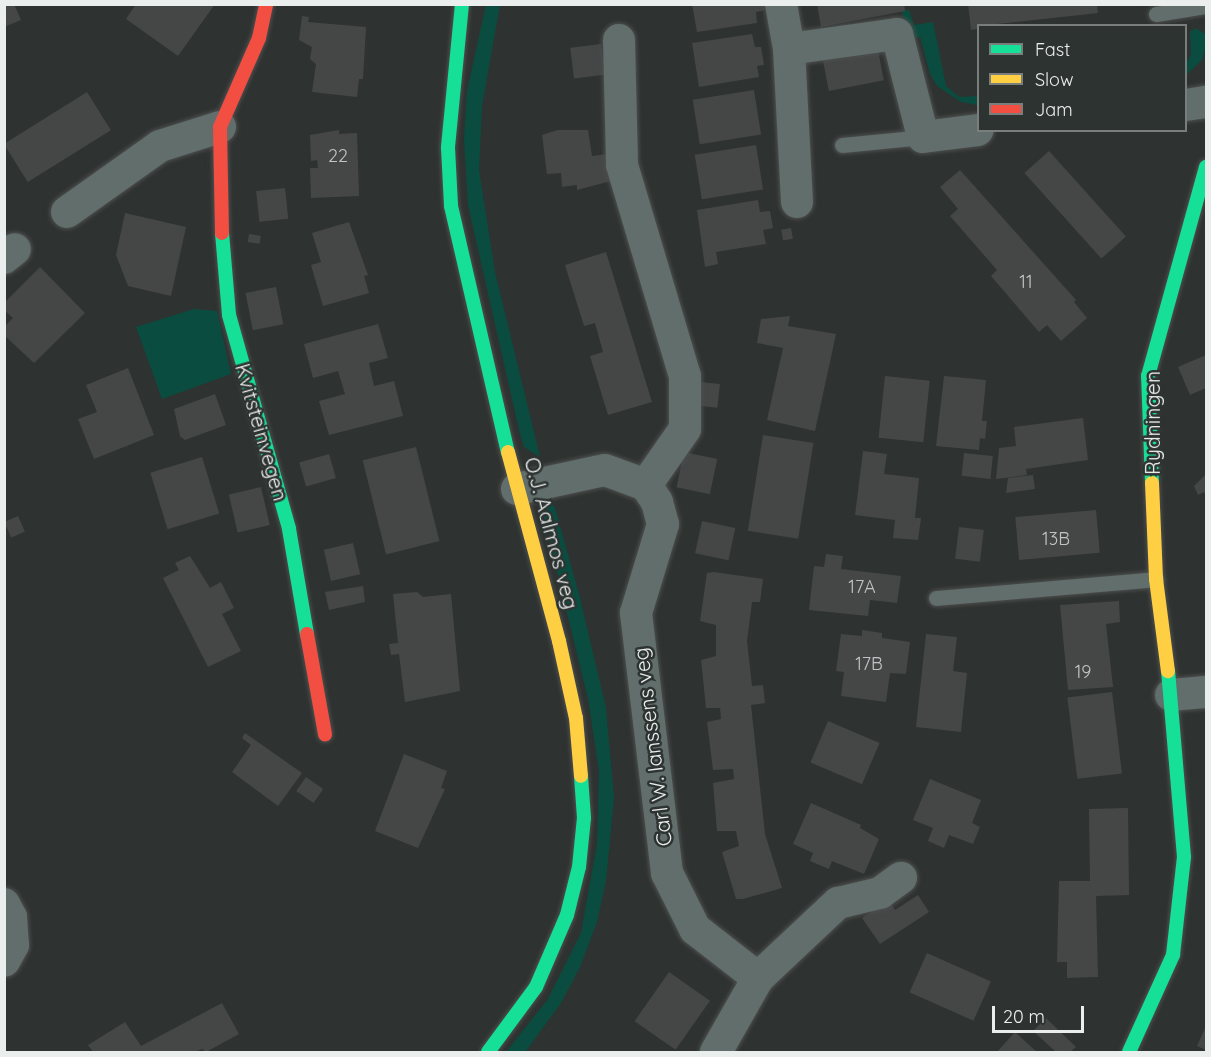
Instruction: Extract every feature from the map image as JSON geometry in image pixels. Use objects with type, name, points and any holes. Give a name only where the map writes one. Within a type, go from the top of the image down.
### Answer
[{"type":"street","name":"Kvitsteinvegen","points":[[266,4],[259,38],[220,127],[222,251],[228,315],[289,530],[325,734]]},
{"type":"street","name":"O.J. Aalmos veg","points":[[462,4],[448,148],[451,206],[517,489],[559,641],[576,718],[584,818],[579,867],[567,915],[536,987],[488,1053]]},
{"type":"street","points":[[781,4],[789,50],[797,202]]},
{"type":"street","points":[[789,50],[897,34],[923,137],[977,130]]},
{"type":"street","points":[[517,489],[604,470],[646,485],[685,429],[685,376],[622,165],[619,40]]},
{"type":"street","points":[[1187,105],[1206,102]]},
{"type":"street","points":[[67,212],[160,146],[220,127]]},
{"type":"street","name":"Rydningen","points":[[1128,1053],[1173,955],[1184,857],[1171,695],[1156,579],[1148,376],[1206,167]]},
{"type":"street","name":"Carl W. Ianssens veg","points":[[646,485],[663,524],[636,613],[667,873],[695,929],[758,978]]},
{"type":"street","points":[[1171,695],[1206,692]]},
{"type":"street","points":[[716,1053],[758,978],[838,903],[880,893],[901,878]]},
{"type":"street","points":[[4,904],[11,917],[14,945],[4,961]]},
{"type":"lane","points":[[1156,14],[1206,6]]},
{"type":"lane","points":[[842,146],[923,137]]},
{"type":"lane","points":[[936,598],[1156,579]]},
{"type":"green space","points":[[486,5],[500,5],[482,106],[479,170],[495,272],[540,457],[524,447],[519,430],[468,205],[464,139],[467,91]]},
{"type":"green space","points":[[909,10],[914,25],[933,22],[946,86],[959,97],[977,96],[977,105],[961,102],[937,86],[930,74],[920,37],[907,39],[902,11]]},
{"type":"green space","points":[[1195,28],[1206,34],[1206,45],[1202,60],[1187,74],[1187,61],[1191,55],[1190,32]]},
{"type":"green space","points":[[194,309],[217,311],[231,374],[162,399],[136,327]]},
{"type":"green space","points":[[542,501],[551,501],[555,508],[580,598],[606,708],[614,798],[606,881],[597,922],[580,967],[561,1003],[526,1051],[506,1052],[548,999],[581,933],[597,844],[599,770],[588,699],[541,506]]},
{"type":"building","points":[[4,4],[14,4],[21,20],[4,27]]},
{"type":"building","points":[[136,4],[215,4],[178,56],[126,19]]},
{"type":"building","points":[[692,4],[764,4],[765,10],[756,12],[757,23],[697,32]]},
{"type":"building","points":[[817,4],[904,4],[905,11],[821,27]]},
{"type":"building","points":[[968,4],[1097,4],[1098,13],[977,24],[977,29],[971,30]]},
{"type":"building","points":[[302,16],[309,17],[308,22],[366,27],[363,79],[359,79],[357,97],[312,92],[316,64],[310,59],[312,47],[299,40]]},
{"type":"building","points":[[752,34],[755,47],[761,47],[764,65],[757,66],[759,77],[699,87],[692,43]]},
{"type":"building","points":[[601,44],[605,75],[574,79],[570,48]]},
{"type":"building","points":[[877,45],[884,80],[829,91],[822,56]]},
{"type":"building","points":[[754,90],[761,134],[700,144],[693,100]]},
{"type":"building","points":[[87,92],[111,130],[28,182],[4,144]]},
{"type":"building","points":[[339,130],[339,134],[357,133],[359,196],[311,198],[310,168],[318,168],[317,160],[311,161],[310,135]]},
{"type":"building","points":[[558,130],[588,130],[592,156],[607,154],[611,181],[577,190],[577,185],[562,187],[561,173],[547,174],[542,135]]},
{"type":"building","points":[[756,145],[763,189],[702,199],[695,155]]},
{"type":"building","points":[[1049,151],[1126,236],[1101,259],[1024,173]]},
{"type":"building","points":[[960,170],[1076,300],[1074,302],[1087,318],[1061,341],[1047,325],[1039,332],[991,276],[997,270],[950,216],[958,209],[940,187]]},
{"type":"building","points":[[285,188],[288,219],[259,222],[256,191]]},
{"type":"building","points":[[758,200],[760,212],[770,211],[773,228],[763,230],[766,244],[716,252],[718,264],[705,267],[697,210]]},
{"type":"building","points":[[125,213],[186,227],[171,296],[128,286],[116,255]]},
{"type":"building","points":[[349,222],[368,275],[364,276],[369,293],[323,306],[311,265],[321,262],[312,233]]},
{"type":"building","points":[[791,228],[793,239],[783,241],[781,230]]},
{"type":"building","points":[[249,234],[261,236],[260,244],[248,242]]},
{"type":"building","points":[[606,252],[652,402],[608,415],[590,356],[603,352],[595,323],[584,326],[565,265]]},
{"type":"building","points":[[40,267],[85,313],[34,363],[5,336],[5,326],[13,318],[4,310],[4,303]]},
{"type":"building","points":[[276,287],[283,324],[253,330],[246,293]]},
{"type":"building","points":[[790,316],[788,326],[836,334],[815,431],[767,420],[783,348],[757,343],[761,319]]},
{"type":"building","points":[[378,324],[388,358],[369,363],[374,386],[394,381],[403,416],[329,435],[319,401],[345,394],[338,371],[313,378],[304,344]]},
{"type":"building","points":[[1206,355],[1206,388],[1190,395],[1178,367]]},
{"type":"building","points":[[128,368],[154,435],[94,459],[78,419],[97,412],[86,385]]},
{"type":"building","points":[[885,376],[930,381],[923,442],[879,438]]},
{"type":"building","points":[[944,376],[986,380],[982,421],[987,421],[985,439],[980,438],[979,450],[936,446]]},
{"type":"building","points":[[701,382],[720,384],[717,408],[698,406]]},
{"type":"building","points":[[215,394],[226,425],[185,440],[180,436],[174,409]]},
{"type":"building","points":[[1083,418],[1088,460],[1026,469],[1027,475],[996,479],[999,448],[1016,446],[1014,427]]},
{"type":"building","points":[[763,435],[813,443],[798,539],[748,531]]},
{"type":"building","points":[[416,447],[439,541],[386,554],[363,460]]},
{"type":"building","points":[[863,451],[887,454],[884,474],[919,478],[915,518],[921,518],[918,540],[893,538],[895,520],[855,515]]},
{"type":"building","points":[[684,452],[717,459],[710,494],[677,487]]},
{"type":"building","points":[[964,453],[993,456],[990,479],[962,476]]},
{"type":"building","points":[[329,454],[336,478],[306,487],[299,463]]},
{"type":"building","points":[[202,457],[219,513],[168,529],[150,473]]},
{"type":"building","points":[[1206,474],[1206,496],[1204,492],[1198,495],[1194,486]]},
{"type":"building","points":[[1033,475],[1035,489],[1006,493],[1008,478]]},
{"type":"building","points":[[261,487],[270,525],[238,532],[229,494]]},
{"type":"building","points":[[1096,510],[1100,553],[1019,560],[1015,517]]},
{"type":"building","points":[[18,516],[25,532],[11,538],[4,522]]},
{"type":"building","points":[[702,521],[735,528],[728,560],[695,553]]},
{"type":"building","points":[[959,527],[984,530],[980,562],[955,559]]},
{"type":"building","points":[[353,543],[360,574],[331,581],[324,550]]},
{"type":"building","points":[[826,554],[843,556],[841,569],[901,576],[897,603],[870,600],[868,616],[809,610],[814,566],[824,567]]},
{"type":"building","points":[[190,556],[210,588],[221,582],[234,608],[222,614],[241,651],[208,667],[163,578],[179,570],[175,563]]},
{"type":"building","points":[[707,573],[763,579],[760,602],[752,602],[747,641],[752,686],[763,685],[765,703],[751,705],[765,834],[782,888],[743,899],[736,899],[722,852],[739,846],[736,831],[717,831],[713,783],[734,779],[733,769],[713,770],[707,722],[721,719],[720,708],[706,708],[701,660],[716,656],[716,625],[700,621]]},
{"type":"building","points":[[363,586],[365,602],[329,610],[325,592]]},
{"type":"building","points":[[417,592],[423,597],[451,594],[460,691],[405,702],[399,654],[391,655],[389,644],[398,643],[393,594]]},
{"type":"building","points":[[1119,601],[1120,622],[1106,624],[1113,687],[1068,690],[1060,605]]},
{"type":"building","points":[[862,630],[882,633],[882,638],[910,642],[906,674],[890,673],[886,702],[841,696],[844,672],[836,671],[841,634],[862,636]]},
{"type":"building","points":[[926,634],[957,637],[953,671],[967,673],[961,732],[916,727]]},
{"type":"building","points":[[1112,692],[1122,773],[1077,779],[1067,697]]},
{"type":"building","points":[[828,721],[880,743],[862,784],[810,762]]},
{"type":"building","points":[[245,733],[302,773],[278,806],[232,772],[251,745],[242,738]]},
{"type":"building","points":[[404,754],[447,771],[441,788],[445,789],[418,848],[375,831]]},
{"type":"building","points":[[306,777],[323,789],[313,803],[296,791]]},
{"type":"building","points":[[930,779],[981,800],[972,823],[980,827],[973,844],[949,835],[944,848],[928,841],[933,828],[913,820]]},
{"type":"building","points":[[811,803],[861,825],[860,828],[879,839],[864,874],[832,861],[829,869],[810,861],[813,853],[793,844]]},
{"type":"building","points":[[1128,808],[1129,895],[1096,896],[1098,977],[1067,978],[1067,962],[1057,962],[1059,881],[1090,881],[1089,809]]},
{"type":"building","points":[[918,895],[929,912],[880,944],[862,918],[889,900],[895,910]]},
{"type":"building","points":[[927,953],[991,981],[973,1021],[910,992]]},
{"type":"building","points":[[669,972],[710,1001],[676,1050],[635,1021]]},
{"type":"building","points":[[222,1003],[239,1034],[206,1052],[202,1049],[195,1052],[93,1052],[88,1045],[125,1022],[141,1046]]},
{"type":"building","points":[[1046,1018],[1076,1047],[1070,1052],[1056,1052],[1033,1031]]},
{"type":"building","points":[[1206,1026],[1206,1050],[1197,1046]]},
{"type":"building","points":[[1015,1032],[1037,1052],[997,1052]]},
{"type":"traffic: fast","points":[[462,4],[448,148],[451,206],[508,452]]},
{"type":"traffic: fast","points":[[1152,483],[1148,376],[1206,167]]},
{"type":"traffic: fast","points":[[222,233],[229,315],[289,529],[307,634]]},
{"type":"traffic: fast","points":[[1129,1052],[1173,955],[1184,857],[1168,671]]},
{"type":"traffic: fast","points":[[488,1052],[536,987],[567,915],[579,867],[584,818],[581,776]]},
{"type":"traffic: slow","points":[[508,452],[559,641],[576,718],[581,776]]},
{"type":"traffic: slow","points":[[1152,483],[1156,579],[1168,671]]},
{"type":"traffic: jam","points":[[222,233],[220,127],[259,38],[266,4]]},
{"type":"traffic: jam","points":[[307,634],[325,734]]}]
